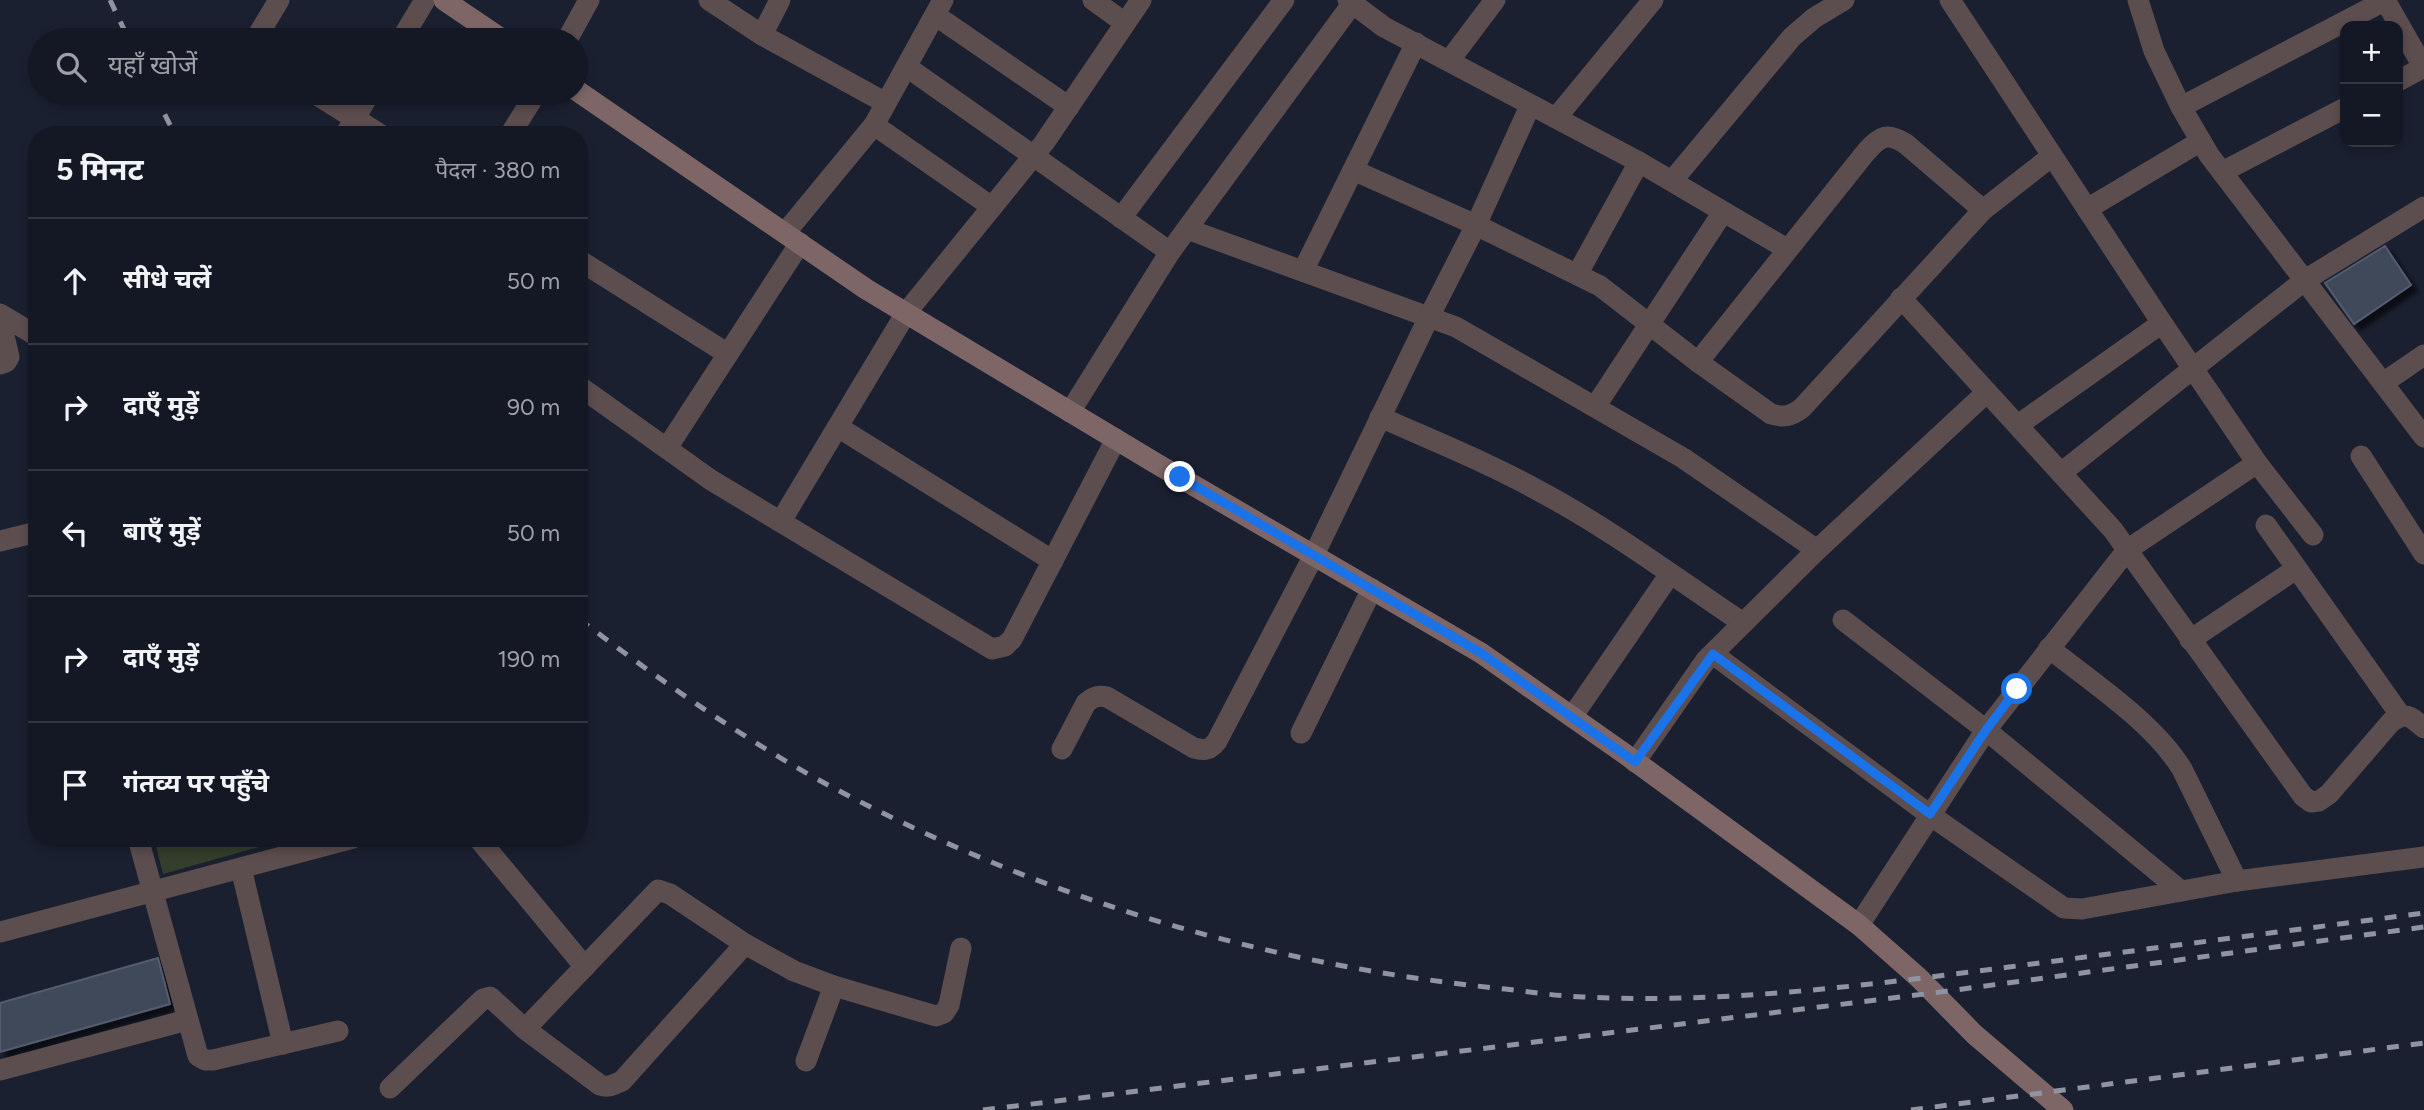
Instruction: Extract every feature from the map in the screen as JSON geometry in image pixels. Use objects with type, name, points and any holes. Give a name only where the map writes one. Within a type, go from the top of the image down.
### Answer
[{"type":"street","points":[[262,28],[279,0]]},
{"type":"street","points":[[408,28],[425,0]]},
{"type":"street","points":[[444,0],[485,28]]},
{"type":"street","points":[[574,28],[589,0]]},
{"type":"street","points":[[709,0],[762,35],[886,103]]},
{"type":"street","points":[[762,35],[780,0]]},
{"type":"street","points":[[1093,0],[1125,23]]},
{"type":"street","points":[[781,521],[906,313],[1033,156],[1141,0]]},
{"type":"street","points":[[1121,218],[1283,0]]},
{"type":"street","points":[[1449,61],[1495,0]]},
{"type":"street","points":[[1556,118],[1653,0]]},
{"type":"street","points":[[1672,181],[1792,37],[1814,18],[1844,0]]},
{"type":"street","points":[[1950,0],[2257,463],[2314,535]]},
{"type":"street","points":[[2138,0],[2154,51],[2201,141],[2424,437]]},
{"type":"street","points":[[2181,107],[2385,0],[2424,67],[2403,78]]},
{"type":"street","points":[[1070,412],[1170,252],[1352,1],[1384,27],[1639,162],[1787,249]]},
{"type":"street","points":[[667,448],[728,354],[792,238],[874,125],[939,7],[1069,107]]},
{"type":"street","points":[[1303,271],[1416,43]]},
{"type":"street","points":[[907,67],[1170,252]]},
{"type":"street","points":[[588,98],[906,313],[1481,653],[1859,925],[1919,978],[1975,1034],[2063,1110]]},
{"type":"street","points":[[327,105],[349,126]]},
{"type":"street","points":[[351,126],[363,105]]},
{"type":"street","points":[[515,126],[528,105]]},
{"type":"street","points":[[1062,749],[1086,703],[1099,696],[1107,697],[1194,748],[1203,751],[1212,747],[1314,555],[1476,225],[1530,106]]},
{"type":"street","points":[[2222,172],[2340,111]]},
{"type":"street","points":[[874,125],[992,207]]},
{"type":"street","points":[[1698,362],[1875,142],[1884,137],[1895,137],[1906,144],[1983,210]]},
{"type":"street","points":[[2087,209],[2201,141]]},
{"type":"street","points":[[1353,170],[1578,274],[1620,299],[1698,362],[1771,414],[1784,417],[1802,408],[1983,210],[2052,156]]},
{"type":"street","points":[[1578,274],[1639,162]]},
{"type":"street","points":[[2061,473],[2305,280],[2424,207]]},
{"type":"street","points":[[1595,407],[1723,212]]},
{"type":"street","points":[[1187,229],[1456,327],[1683,458],[1817,550]]},
{"type":"street","points":[[588,266],[728,354]]},
{"type":"street","points":[[1901,298],[2113,530],[2303,796],[2311,802],[2319,801],[2329,794],[2391,722],[2400,716],[2407,715],[2424,728]]},
{"type":"street","points":[[0,314],[28,331]]},
{"type":"street","points":[[0,319],[9,357],[6,362],[0,364]]},
{"type":"street","points":[[2018,425],[2162,323]]},
{"type":"street","points":[[2383,383],[2424,355]]},
{"type":"street","points":[[588,392],[711,480],[992,649],[1005,646],[1012,639],[1116,439]]},
{"type":"street","points":[[1635,762],[1713,654],[1817,550],[1987,392]]},
{"type":"street","points":[[1380,417],[1502,471],[1543,493],[1590,520],[1743,624]]},
{"type":"street","points":[[838,427],[1053,561]]},
{"type":"street","points":[[2361,456],[2424,554]]},
{"type":"street","points":[[1859,925],[1986,730],[2127,550],[2257,463]]},
{"type":"street","points":[[2266,525],[2400,716]]},
{"type":"street","points":[[0,541],[28,534]]},
{"type":"street","points":[[2190,640],[2296,569]]},
{"type":"street","points":[[1572,717],[1670,574]]},
{"type":"street","points":[[1301,733],[1372,589]]},
{"type":"street","points":[[1843,620],[1986,730],[2181,891]]},
{"type":"street","points":[[2049,648],[2147,727],[2173,753],[2237,881]]},
{"type":"street","points":[[1713,654],[1930,814],[2064,908],[2082,909],[2237,881],[2424,858]]},
{"type":"street","points":[[140,847],[198,1056],[205,1060],[338,1031]]},
{"type":"street","points":[[0,932],[320,847]]},
{"type":"street","points":[[485,847],[585,967]]},
{"type":"street","points":[[241,868],[283,1044]]},
{"type":"street","points":[[525,1029],[658,890],[670,894],[745,944],[794,971],[834,986],[936,1016],[944,1013],[948,1005],[961,948]]},
{"type":"street","points":[[390,1088],[483,999],[489,997],[525,1029],[600,1084],[613,1086],[622,1081],[745,944]]},
{"type":"street","points":[[806,1061],[834,986]]},
{"type":"street","points":[[0,1070],[187,1020]]},
{"type":"green space","points":[[156,847],[259,847],[163,874]]},
{"type":"building","points":[[2385,246],[2411,285],[2354,324],[2325,283]]},
{"type":"building","points":[[158,958],[170,1004],[0,1052],[0,1003]]},
{"type":"railway","points":[[110,0],[123,28]]},
{"type":"railway","points":[[160,105],[170,126]]},
{"type":"railway","points":[[588,626],[676,690],[777,756],[847,795],[1005,868],[1085,898],[1167,924],[1250,946],[1419,978],[1583,997],[1690,998],[1743,995],[1903,980],[2424,913]]},
{"type":"railway","points":[[983,1110],[1933,993],[2424,927]]},
{"type":"railway","points":[[1911,1110],[2424,1043]]},
{"type":"route","points":[[1180,477],[1481,653],[1635,762],[1706,660],[1713,654],[1930,814],[2017,689]]}]
